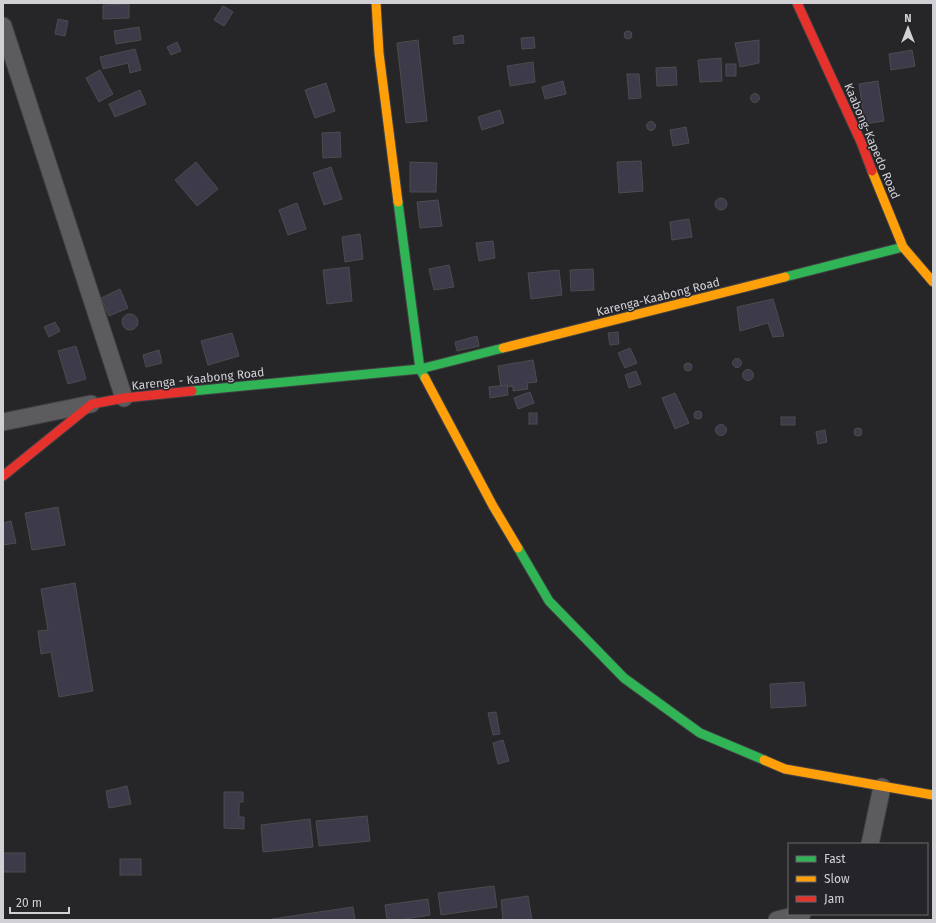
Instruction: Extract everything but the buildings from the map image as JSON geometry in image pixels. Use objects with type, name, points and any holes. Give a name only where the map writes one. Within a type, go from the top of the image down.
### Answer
[{"type":"main road","points":[[376,3],[379,53],[420,369],[493,506],[549,601],[624,678],[700,733],[785,770],[933,795]]},
{"type":"main road","name":"Kaabong-Kapedo Road","points":[[797,3],[861,142],[903,247],[933,282]]},
{"type":"main road","name":"Karenga-Kaabong Road","points":[[420,369],[903,247]]},
{"type":"main road","name":"Karenga - Kaabong Road","points":[[3,476],[92,404],[124,398],[420,369]]},
{"type":"street","points":[[3,26],[10,69],[124,398]]},
{"type":"street","points":[[3,422],[92,404]]},
{"type":"street","points":[[870,843],[882,787]]},
{"type":"street","points":[[777,920],[798,915]]},
{"type":"traffic: fast","points":[[398,202],[420,369],[425,378]]},
{"type":"traffic: fast","points":[[785,277],[903,247]]},
{"type":"traffic: fast","points":[[192,391],[420,369],[503,348]]},
{"type":"traffic: fast","points":[[518,548],[549,601],[624,678],[700,733],[764,760]]},
{"type":"traffic: slow","points":[[376,3],[379,53],[398,202]]},
{"type":"traffic: slow","points":[[872,171],[903,247],[933,282]]},
{"type":"traffic: slow","points":[[503,348],[785,277]]},
{"type":"traffic: slow","points":[[425,378],[493,506],[518,548]]},
{"type":"traffic: slow","points":[[764,760],[785,769],[933,795]]},
{"type":"traffic: jam","points":[[797,3],[861,142],[872,171]]},
{"type":"traffic: jam","points":[[3,476],[92,404],[124,398],[192,391]]}]
